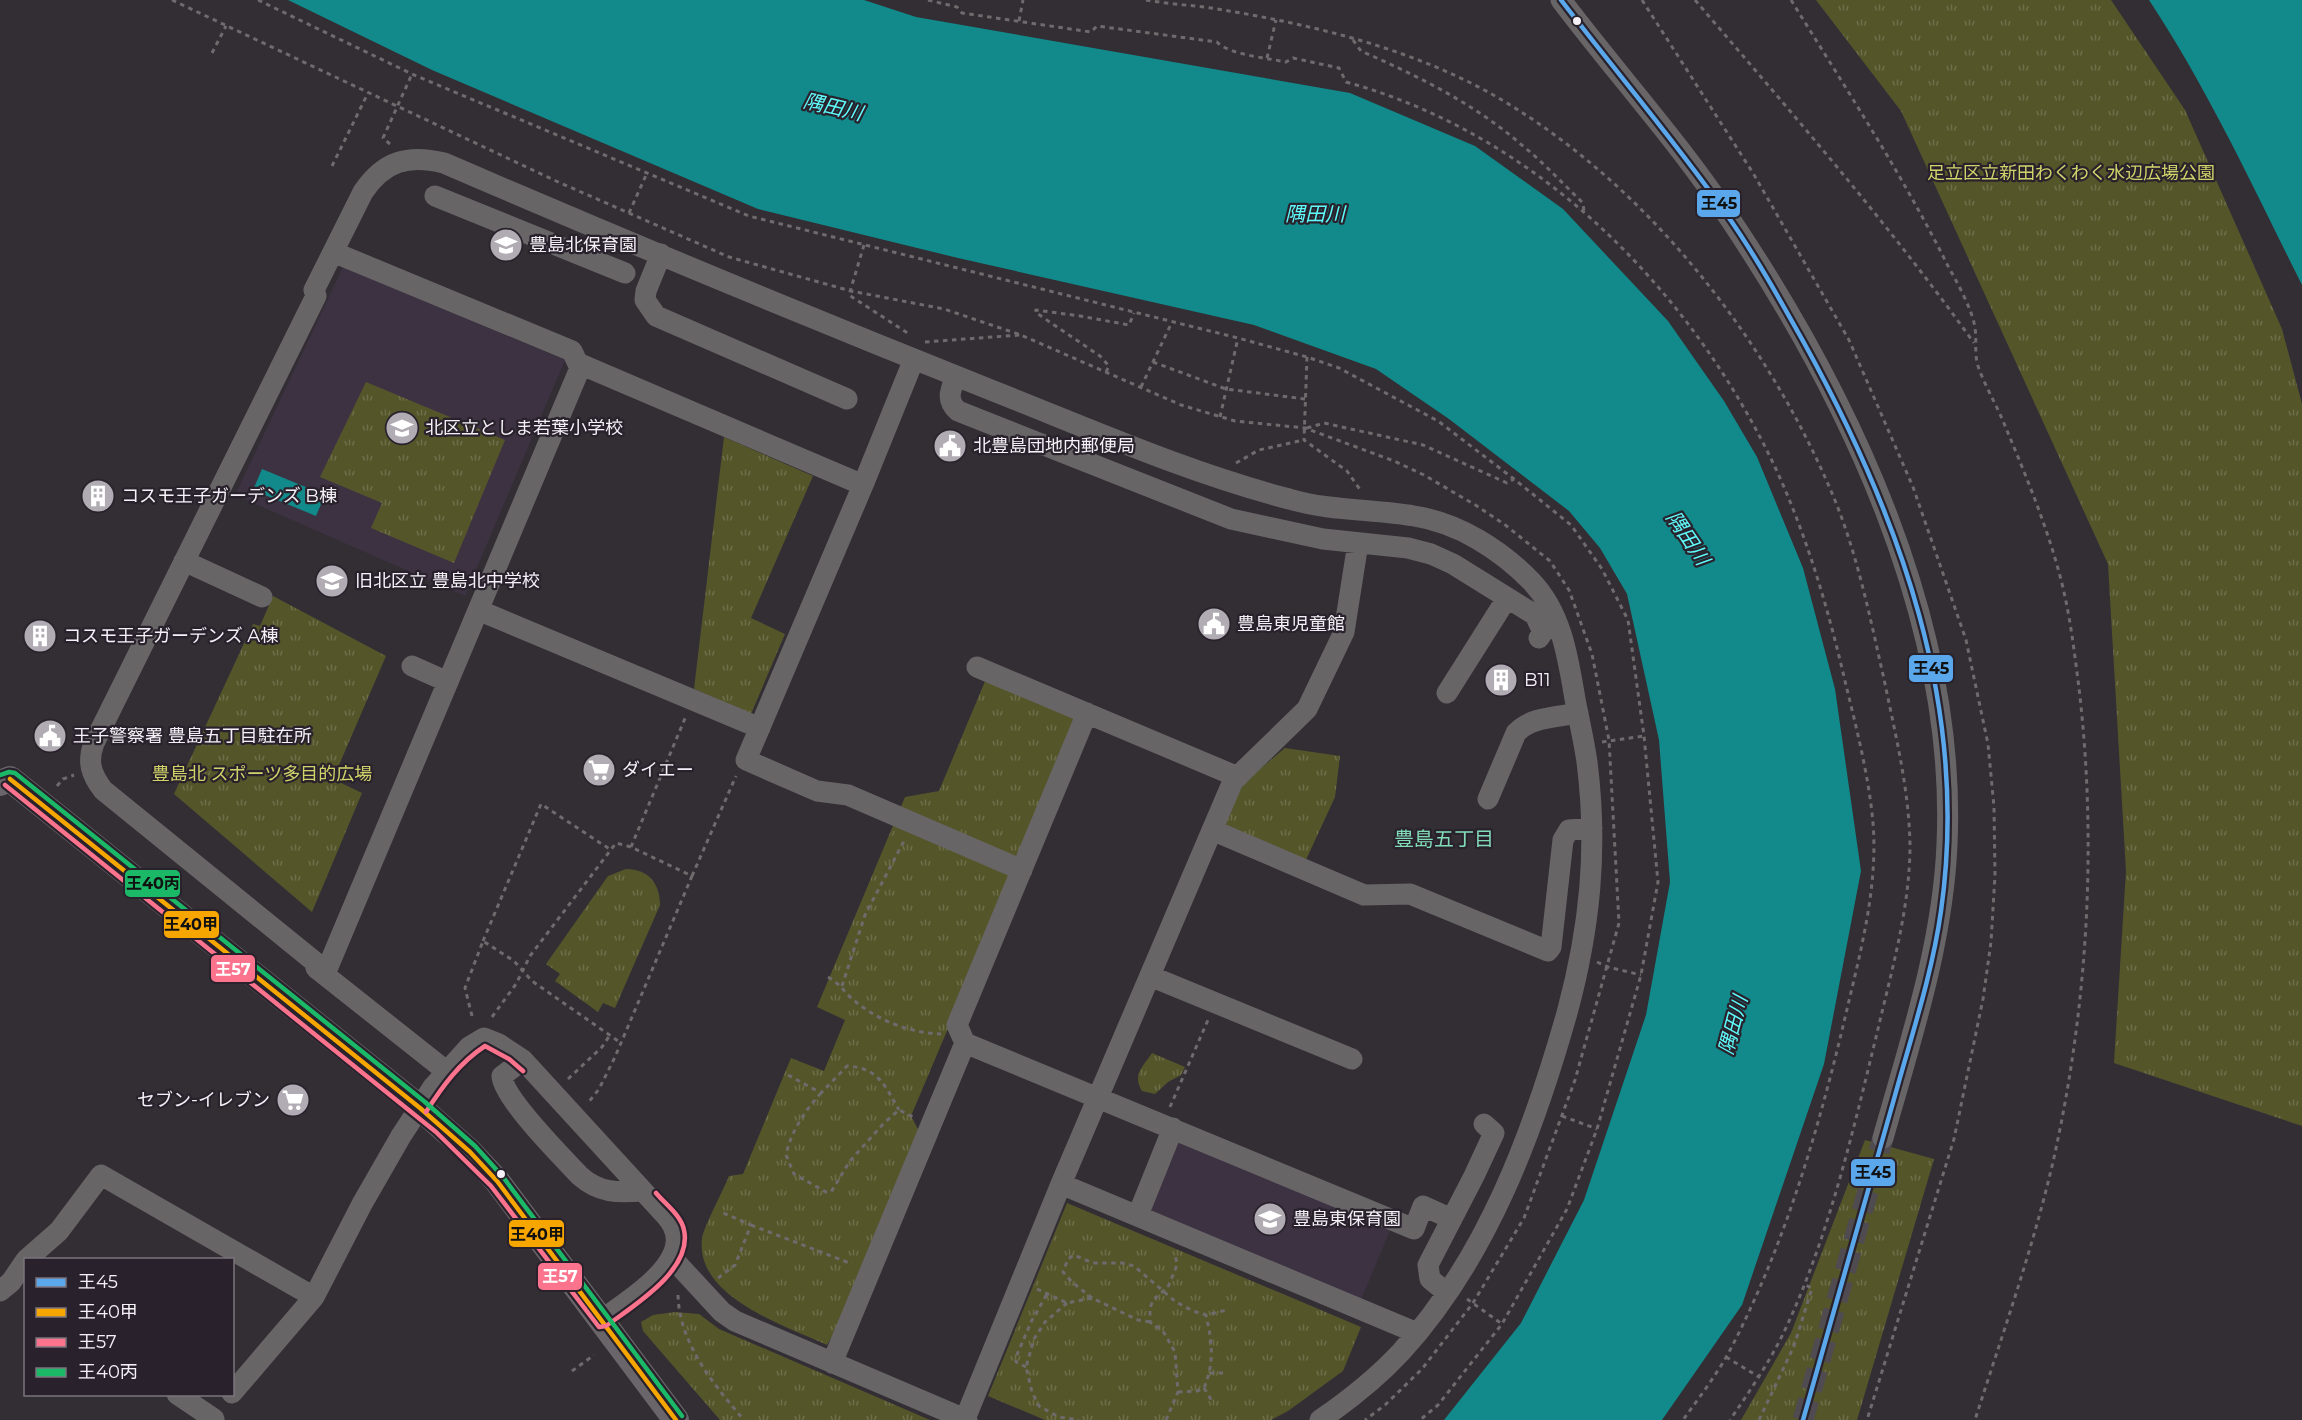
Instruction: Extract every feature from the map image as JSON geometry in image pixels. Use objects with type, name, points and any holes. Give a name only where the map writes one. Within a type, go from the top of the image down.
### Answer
[{"type":"main road","points":[[3,775],[420,1108],[470,1152],[497,1181],[676,1420]]},
{"type":"street","points":[[1561,0],[1730,218],[1819,366],[1887,516],[1915,595],[1932,667],[1943,730],[1948,793],[1947,845],[1941,909],[1930,960],[1883,1138]]},
{"type":"street","points":[[446,1071],[316,968],[315,962],[103,790],[90,767],[90,755],[94,743],[316,296],[314,290],[371,180],[383,169],[397,162],[412,159],[444,163],[661,254],[917,351],[956,376],[1224,482],[1297,502],[1413,516],[1452,527],[1498,553],[1526,576],[1545,598],[1555,614],[1565,645],[1587,762],[1592,828],[1592,870],[1586,932],[1580,965],[1527,1139],[1490,1218],[1447,1293],[1417,1333],[1398,1355],[1367,1384],[1320,1420]]},
{"type":"street","points":[[435,196],[625,273]]},
{"type":"street","points":[[516,229],[528,199]]},
{"type":"street","points":[[333,252],[573,351],[580,364],[863,485]]},
{"type":"street","points":[[661,254],[646,291],[645,300],[656,316],[847,399]]},
{"type":"street","points":[[917,351],[863,485],[746,760],[817,791],[848,795],[1022,870]]},
{"type":"street","points":[[325,974],[580,364]]},
{"type":"street","points":[[956,376],[950,400],[953,407],[966,414],[1223,516],[1277,530],[1358,543],[1408,548],[1431,554],[1453,564],[1535,615],[1543,632],[1539,638]]},
{"type":"street","points":[[672,1258],[722,1312],[735,1321],[966,1420],[1061,1184],[1233,781],[1307,710],[1344,632],[1358,543]]},
{"type":"street","points":[[184,561],[262,597]]},
{"type":"street","points":[[1447,693],[1507,598]]},
{"type":"street","points":[[478,610],[760,728]]},
{"type":"street","points":[[412,666],[448,682]]},
{"type":"street","points":[[977,667],[1238,777]]},
{"type":"street","points":[[1087,713],[957,1025],[965,1042],[1414,1229],[1424,1206],[1452,1219]]},
{"type":"street","points":[[1488,799],[1516,733],[1521,727],[1533,721],[1578,714]]},
{"type":"street","points":[[1212,830],[1364,895],[1410,894],[1548,951],[1551,947],[1563,840],[1565,835],[1574,828],[1592,828]]},
{"type":"street","points":[[1150,976],[1352,1059]]},
{"type":"street","points":[[234,1392],[314,1297],[362,1204],[401,1136],[446,1071],[469,1047],[484,1038],[499,1044],[523,1060],[677,1231],[677,1248],[672,1258],[654,1279],[602,1320]]},
{"type":"street","points":[[832,1363],[965,1042]]},
{"type":"street","points":[[523,1060],[502,1077],[502,1084],[526,1116],[580,1176],[590,1185],[603,1190],[642,1191]]},
{"type":"street","points":[[1447,1293],[1430,1279],[1427,1270],[1494,1133],[1484,1125]]},
{"type":"street","points":[[1138,1215],[1167,1126]]},
{"type":"street","points":[[28,1258],[59,1231],[101,1175],[314,1297]]},
{"type":"street","points":[[1061,1184],[1417,1333]]},
{"type":"street","points":[[0,1291],[11,1282],[24,1263]]},
{"type":"street","points":[[178,1396],[213,1419],[230,1396]]},
{"type":"path","points":[[172,0],[556,181],[729,257],[851,291],[944,309],[1021,335],[1181,405],[1220,417],[1305,428],[1361,448],[1424,475],[1504,524],[1550,561],[1569,590],[1592,654],[1609,740],[1619,923],[1575,1080],[1524,1218],[1473,1303],[1422,1370],[1385,1405],[1365,1420]]},
{"type":"path","points":[[258,0],[412,74],[749,216],[1238,338],[1339,368],[1438,421],[1571,525],[1607,579],[1628,620],[1644,736],[1658,882],[1641,975],[1597,1129],[1567,1209],[1502,1324],[1438,1405],[1420,1420]]},
{"type":"path","points":[[928,0],[957,7],[962,13],[1091,32],[1097,26],[1217,42],[1223,49],[1286,62],[1293,58],[1340,68],[1346,82],[1396,98],[1449,120],[1526,165],[1584,212],[1646,274],[1690,327],[1727,381],[1774,466],[1805,540],[1830,616],[1850,700],[1873,822],[1873,854],[1866,925],[1823,1110],[1803,1175],[1774,1255],[1726,1357],[1683,1420]]},
{"type":"path","points":[[1019,21],[1023,0]]},
{"type":"path","points":[[1146,0],[1276,20],[1352,39],[1433,66],[1505,102],[1572,148],[1631,200],[1679,250],[1720,301],[1783,394],[1834,498],[1867,604],[1904,778],[1910,862],[1899,935],[1855,1122],[1826,1224],[1784,1333],[1759,1377],[1730,1420]]},
{"type":"path","points":[[1642,0],[1753,173],[1849,340],[1913,487],[1959,619],[1966,640],[1988,744],[1994,807],[1995,874],[1991,942],[1983,999],[1954,1139],[1867,1420]]},
{"type":"path","points":[[1695,0],[1787,106],[1868,205],[1932,285],[1975,345]]},
{"type":"path","points":[[1791,0],[1882,147],[1948,265],[1976,326],[1977,364],[2025,475],[2060,576],[2070,622],[2081,706],[2088,841],[2084,951],[2073,1051],[2055,1153],[1975,1420]]},
{"type":"path","points":[[1267,58],[1276,20]]},
{"type":"path","points":[[212,53],[226,26]]},
{"type":"path","points":[[1352,39],[1361,51],[1445,91],[1505,131],[1524,146],[1582,203],[1584,212]]},
{"type":"path","points":[[383,138],[412,74]]},
{"type":"path","points":[[332,166],[368,93]]},
{"type":"path","points":[[629,213],[647,174]]},
{"type":"path","points":[[864,245],[849,295],[917,351],[1021,335]]},
{"type":"path","points":[[1106,372],[1109,366],[1100,356],[1035,312],[1036,310],[1080,315],[1128,325],[1134,312]]},
{"type":"path","points":[[1141,387],[1172,322]]},
{"type":"path","points":[[1220,417],[1238,338]]},
{"type":"path","points":[[1304,440],[1306,357]]},
{"type":"path","points":[[1153,362],[1226,389],[1306,399]]},
{"type":"path","points":[[1305,428],[1324,423],[1423,445],[1507,483],[1514,479]]},
{"type":"path","points":[[1224,482],[1230,466],[1258,450],[1304,440],[1347,471],[1366,497],[1366,511]]},
{"type":"path","points":[[631,847],[689,709]]},
{"type":"path","points":[[1609,740],[1644,736]]},
{"type":"path","points":[[587,1105],[599,1089],[621,1043],[737,771]]},
{"type":"path","points":[[57,786],[63,779],[75,774]]},
{"type":"path","points":[[472,1016],[465,988],[541,804],[611,850]]},
{"type":"path","points":[[842,986],[865,915],[889,866],[915,824]]},
{"type":"path","points":[[492,1017],[516,984],[522,970],[616,843],[631,847],[692,876]]},
{"type":"path","points":[[483,941],[514,961],[532,981],[621,1043]]},
{"type":"path","points":[[1595,961],[1608,967],[1641,975]]},
{"type":"path","points":[[828,977],[842,986],[858,1004],[890,1022],[912,1029],[944,1034]]},
{"type":"path","points":[[1167,1126],[1212,1010]]},
{"type":"path","points":[[565,1081],[602,1047],[610,1035]]},
{"type":"path","points":[[899,1110],[884,1123],[850,1161],[831,1192],[826,1192],[794,1174],[786,1155],[796,1128],[810,1106],[847,1066],[857,1067],[880,1078],[899,1110],[919,1119]]},
{"type":"path","points":[[788,1075],[821,1093]]},
{"type":"path","points":[[1562,1116],[1597,1129]]},
{"type":"path","points":[[721,1212],[862,1268]]},
{"type":"path","points":[[711,1284],[735,1265],[751,1225]]},
{"type":"path","points":[[1150,1322],[1150,1308],[1153,1300],[1168,1287],[1177,1265],[1175,1254],[1182,1234]]},
{"type":"path","points":[[1166,1420],[1178,1392],[1175,1352],[1163,1331],[1150,1322],[1138,1320],[1092,1298],[1072,1282],[1064,1272],[1068,1259],[1074,1255],[1093,1263],[1122,1263],[1134,1266],[1164,1292],[1192,1311],[1206,1315],[1227,1310]]},
{"type":"path","points":[[1759,1420],[1794,1346],[1812,1288],[1803,1284]]},
{"type":"path","points":[[1028,1285],[1067,1303]]},
{"type":"path","points":[[678,1287],[678,1308],[694,1351],[744,1420]]},
{"type":"path","points":[[1026,1366],[1016,1362],[1016,1357],[1032,1320],[1047,1294]]},
{"type":"path","points":[[1079,1420],[1059,1417],[1039,1406],[1032,1392],[1026,1366],[1034,1339],[1045,1322],[1067,1303],[1092,1298]]},
{"type":"path","points":[[1473,1303],[1502,1324]]},
{"type":"path","points":[[1178,1392],[1197,1391],[1204,1388],[1210,1373],[1211,1337],[1206,1315]]},
{"type":"path","points":[[572,1371],[594,1354]]},
{"type":"path","points":[[1726,1357],[1759,1377]]},
{"type":"path","points":[[1210,1373],[1223,1373]]},
{"type":"path","points":[[1204,1388],[1212,1401]]},
{"type":"shaded area","name":"北区立としま若葉小学校","points":[[343,267],[565,360],[465,596],[235,495]]},
{"type":"shaded area","name":"豊島東保育園","points":[[1179,1138],[1392,1226],[1361,1300],[1148,1212]]},
{"type":"green space","name":"足立区立新田わくわく水辺広場公園","points":[[1816,0],[2111,0],[2185,110],[2282,329],[2302,404],[2302,1126],[2114,1063],[2126,871],[2108,564],[1901,111]]},
{"type":"green space","points":[[366,382],[505,440],[454,563],[371,528],[382,503],[320,477]]},
{"type":"green space","points":[[724,437],[813,476],[751,618],[785,634],[751,714],[694,689]]},
{"type":"green space","name":"豊島北 スポーツ多目的広場","points":[[273,596],[386,656],[333,779],[362,793],[312,912],[174,794],[253,624],[260,626]]},
{"type":"green space","points":[[986,679],[1079,719],[911,1116],[921,1135],[835,1340],[831,1338],[827,1345],[746,1307],[728,1293],[713,1277],[704,1259],[703,1234],[729,1176],[743,1174],[791,1058],[824,1071],[845,1020],[817,1007],[905,797],[939,791]]},
{"type":"green space","points":[[1285,748],[1340,756],[1335,797],[1305,862],[1224,828],[1242,784]]},
{"type":"green space","points":[[626,869],[641,872],[651,879],[658,890],[660,905],[615,1008],[603,1003],[598,1012],[555,981],[560,974],[546,964],[608,876]]},
{"type":"green space","points":[[1152,1053],[1185,1067],[1181,1075],[1168,1082],[1155,1094],[1142,1091],[1138,1080],[1140,1071]]},
{"type":"green space","points":[[1865,1140],[1934,1159],[1857,1420],[1741,1420],[1791,1333]]},
{"type":"green space","points":[[1067,1203],[1361,1327],[1343,1371],[1288,1411],[1271,1420],[1045,1420],[988,1396]]},
{"type":"green space","points":[[675,1312],[699,1314],[719,1329],[930,1420],[720,1420],[643,1331],[641,1322],[653,1315]]},
{"type":"water","name":"隅田川","points":[[288,0],[864,0],[916,17],[1350,93],[1475,146],[1563,209],[1668,321],[1724,401],[1757,457],[1803,568],[1835,689],[1861,871],[1824,1064],[1742,1305],[1662,1420],[1444,1420],[1521,1323],[1584,1200],[1646,1015],[1670,882],[1659,740],[1627,594],[1600,548],[1569,511],[1449,419],[1376,369],[1254,325],[958,258],[758,209],[432,70]]},
{"type":"water","points":[[2149,0],[2302,0],[2302,285],[2211,105]]},
{"type":"water","points":[[262,469],[325,495],[316,516],[253,490]]},
{"type":"tunnel","points":[[1803,1420],[1883,1138]]},
{"type":"transit line","name":"王45","points":[[1561,0],[1666,133],[1727,215],[1757,261],[1803,341],[1870,475],[1897,545],[1919,616],[1936,688],[1945,761],[1947,835],[1937,935],[1920,1006],[1803,1420]]},
{"type":"transit line","name":"王40丙","points":[[0,775],[15,773],[425,1102],[475,1146],[503,1177],[682,1416]]},
{"type":"transit line","name":"王40甲","points":[[10,779],[420,1108],[470,1152],[497,1181],[676,1420]]},
{"type":"transit line","name":"王57","points":[[5,785],[436,1132],[491,1186],[599,1327],[606,1326],[658,1286],[679,1259],[684,1245],[684,1230],[676,1215],[656,1193]]},
{"type":"transit line","name":"王57","points":[[426,1112],[452,1076],[485,1046],[509,1059],[523,1071]]},
{"type":"place","name":"豊島北保育園","points":[[506,245]]},
{"type":"place","name":"北区立としま若葉小学校","points":[[402,428]]},
{"type":"place","name":"北豊島団地内郵便局","points":[[950,446]]},
{"type":"place","name":"コスモ王子ガーデンズ B棟","points":[[98,496]]},
{"type":"place","name":"旧北区立 豊島北中学校","points":[[332,581]]},
{"type":"place","name":"豊島東児童館","points":[[1214,624]]},
{"type":"place","name":"コスモ王子ガーデンズ A棟","points":[[40,636]]},
{"type":"place","name":"B11","points":[[1501,680]]},
{"type":"place","name":"王子警察署 豊島五丁目駐在所","points":[[50,736]]},
{"type":"place","name":"ダイエー","points":[[599,770]]},
{"type":"place","name":"セブン-イレブン","points":[[293,1100]]},
{"type":"place","name":"豊島東保育園","points":[[1270,1219]]},
{"type":"district","name":"豊島五丁目","points":[[1444,839]]}]
